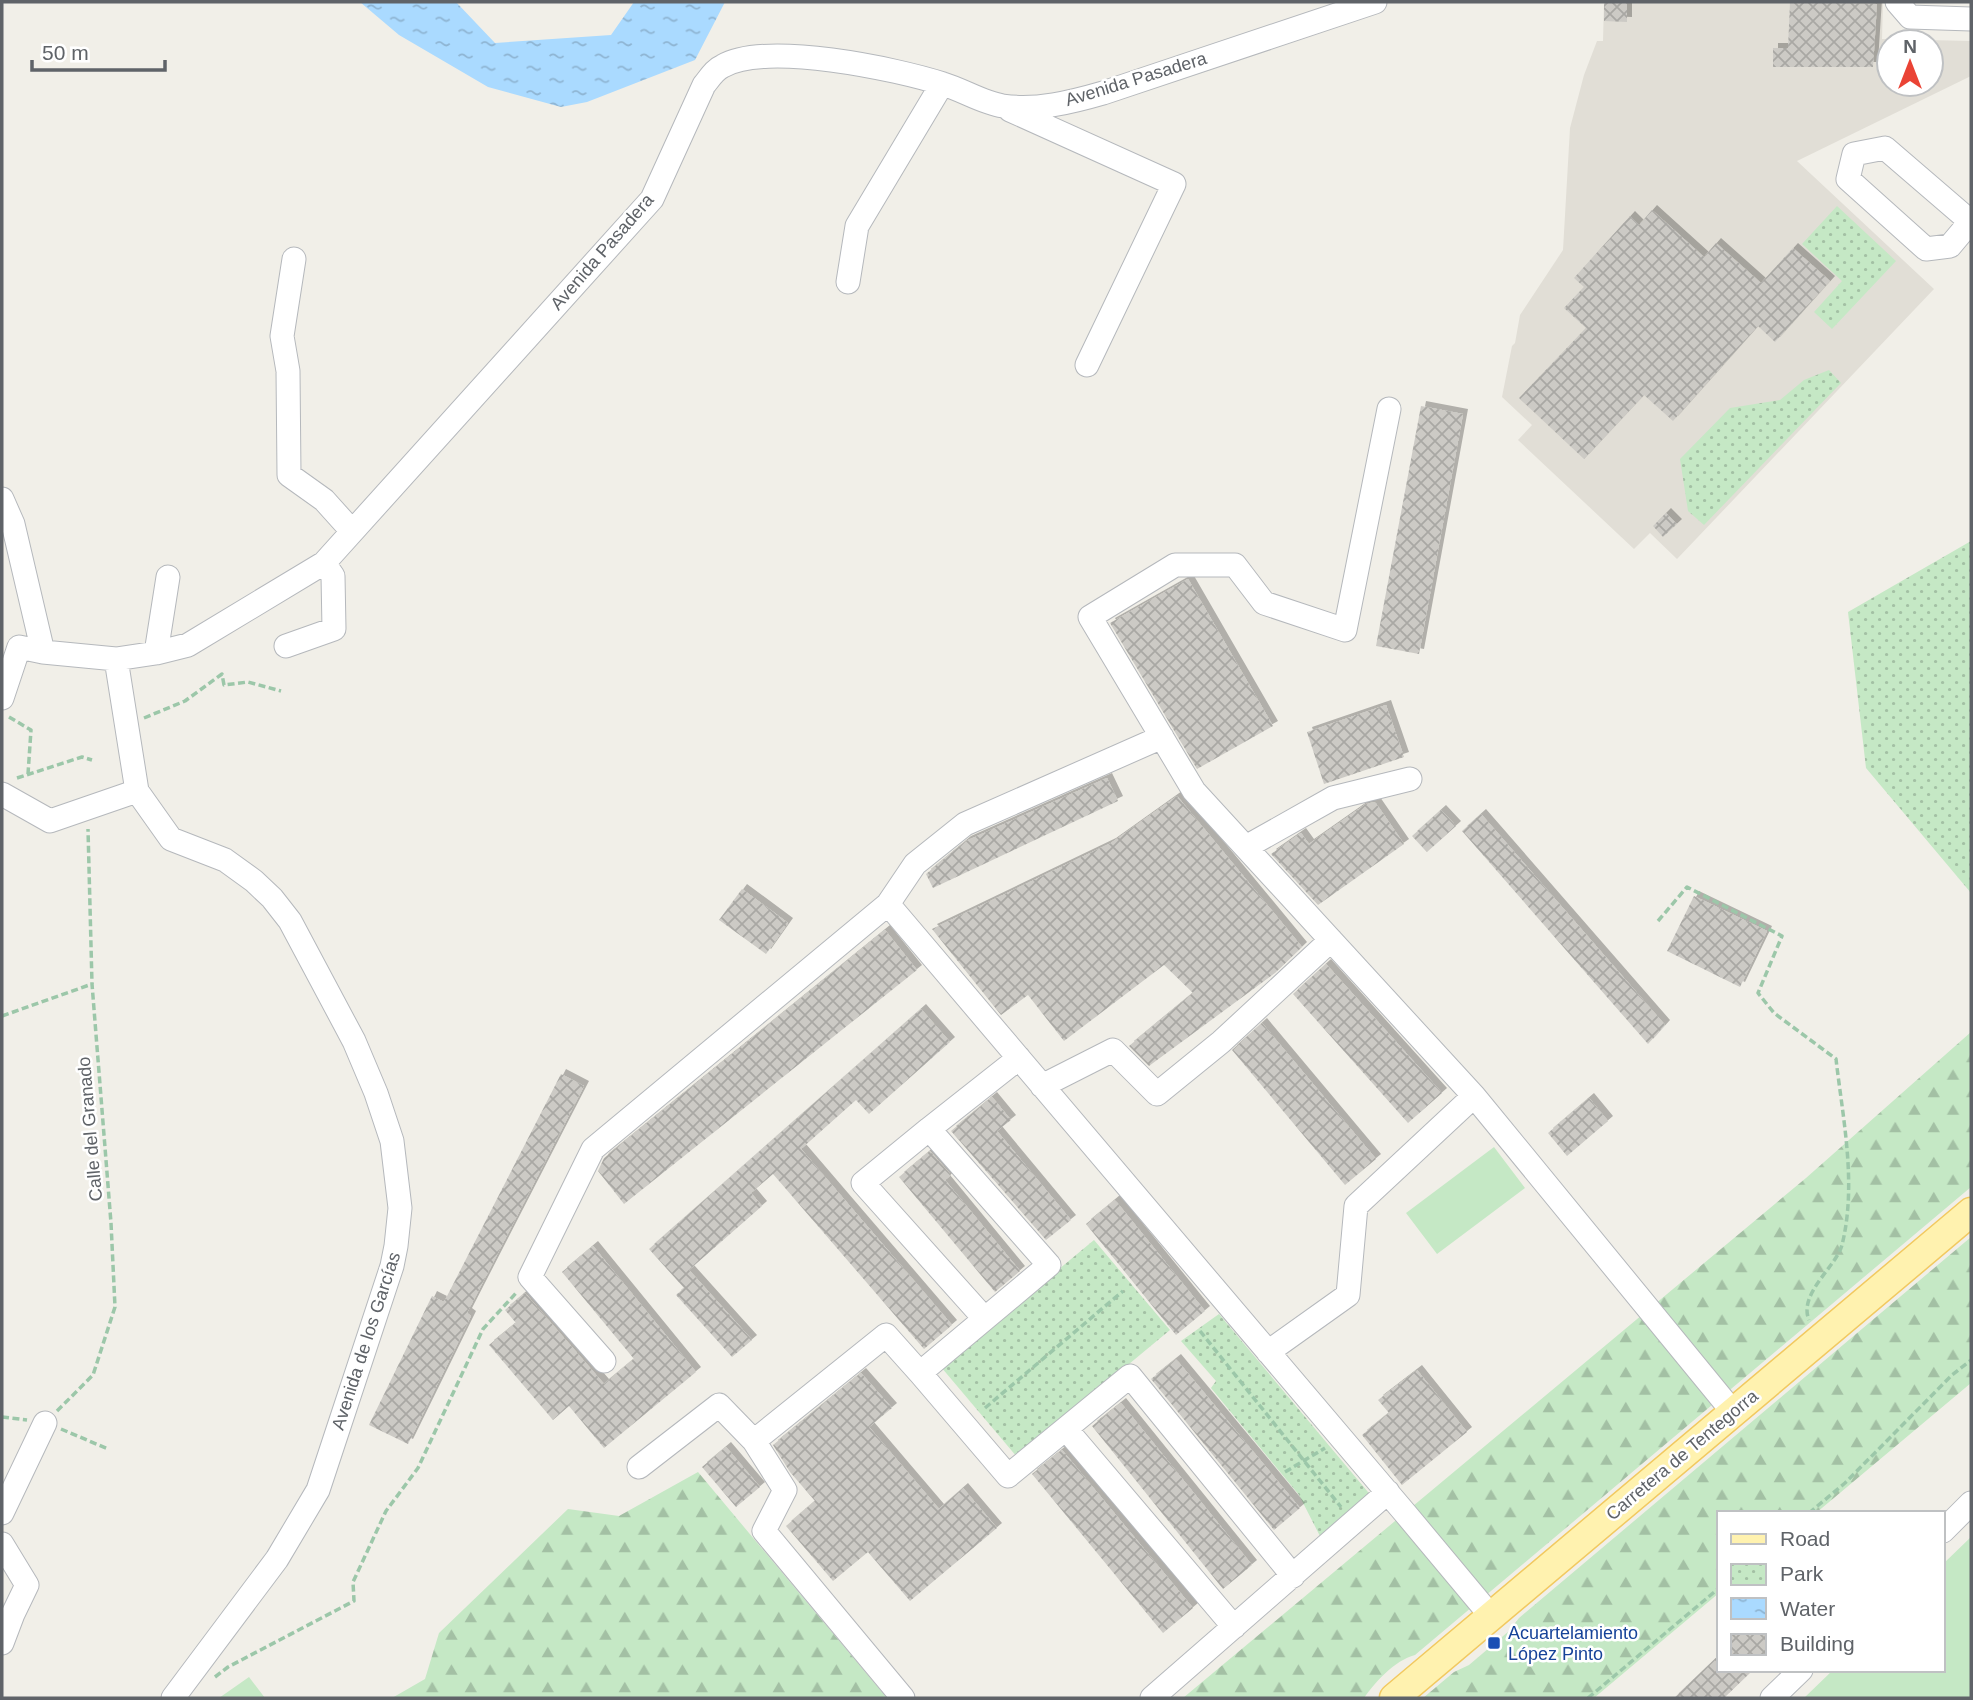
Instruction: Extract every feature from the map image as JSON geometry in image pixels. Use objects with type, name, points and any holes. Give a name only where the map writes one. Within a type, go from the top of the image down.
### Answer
[{"type":"main road","name":"Carretera de Tentegorra","points":[[1394,1698],[1971,1212]]},
{"type":"street","name":"Avenida Pasadera","points":[[2,698],[19,648],[116,659],[188,645],[268,594],[324,563],[653,199],[704,85],[713,73],[724,65],[755,57],[806,58],[874,67],[942,83],[1001,106],[1040,106],[1080,99],[1376,2]]},
{"type":"street","points":[[1897,2],[1910,17],[1971,19]]},
{"type":"street","points":[[848,282],[857,226],[942,83]]},
{"type":"street","points":[[1001,106],[1174,184],[1087,365]]},
{"type":"street","points":[[1885,148],[1971,221],[1950,246],[1926,249],[1848,179],[1854,154],[1885,148]]},
{"type":"street","points":[[294,259],[282,336],[288,371],[289,475],[324,500],[351,530]]},
{"type":"street","points":[[1389,409],[1345,630],[1265,603],[1235,565],[1175,565],[1090,617],[1194,790],[1475,1096],[1733,1412]]},
{"type":"street","points":[[2,499],[13,524],[43,652]]},
{"type":"street","points":[[286,646],[334,629],[333,576],[324,563]]},
{"type":"street","points":[[156,653],[168,577]]},
{"type":"street","name":"Avenida de los Garcías","points":[[116,659],[137,791],[171,839],[207,851],[239,870],[272,898],[290,921],[355,1041],[376,1093],[391,1141],[400,1208],[397,1246],[318,1490],[297,1529],[173,1698]]},
{"type":"street","points":[[604,1361],[530,1277],[593,1149],[888,904],[915,864],[965,824],[1162,737]]},
{"type":"street","points":[[1246,847],[1333,798],[1410,779]]},
{"type":"street","points":[[6,788],[50,821],[137,791]]},
{"type":"street","points":[[888,904],[1491,1616]]},
{"type":"street","points":[[1042,1086],[1113,1050],[1157,1094],[1221,1042],[1331,940]]},
{"type":"street","points":[[984,1318],[863,1183],[1019,1058]]},
{"type":"street","points":[[1268,1352],[1348,1296],[1356,1206],[1475,1096]]},
{"type":"street","points":[[920,1373],[1049,1265],[929,1129]]},
{"type":"street","points":[[754,1441],[886,1335],[1008,1476],[1130,1376],[1293,1576]]},
{"type":"street","points":[[639,1466],[719,1405],[754,1441],[785,1490],[764,1531],[903,1698]]},
{"type":"street","points":[[2,1513],[45,1423]]},
{"type":"street","points":[[1066,1429],[1234,1627]]},
{"type":"street","points":[[1152,1698],[1388,1492]]},
{"type":"street","points":[[1945,1529],[1971,1503]]},
{"type":"street","points":[[2,1544],[27,1585],[2,1643]]},
{"type":"street","points":[[1772,1698],[1799,1672]]},
{"type":"path","points":[[143,719],[185,701],[222,674],[225,685],[248,682],[281,691]]},
{"type":"path","points":[[2,712],[31,730],[28,774]]},
{"type":"path","points":[[6,788],[28,774],[82,757],[92,760]]},
{"type":"path","name":"Calle del Granado","points":[[45,1423],[93,1376],[115,1307],[92,984],[87,809]]},
{"type":"path","points":[[1658,922],[1687,887],[1782,936],[1758,993],[1774,1013],[1836,1059],[1850,1180],[1842,1247],[1816,1286],[1806,1309],[1810,1323],[1822,1337]]},
{"type":"path","points":[[2,1016],[92,984]]},
{"type":"path","points":[[208,1682],[228,1667],[354,1601],[353,1583],[386,1510],[418,1468],[483,1329],[530,1277]]},
{"type":"path","points":[[985,1408],[1123,1291]]},
{"type":"path","points":[[1200,1331],[1353,1523]]},
{"type":"path","points":[[1811,1511],[1845,1483],[1971,1360]]},
{"type":"path","points":[[1285,1472],[1342,1438]]},
{"type":"path","points":[[1588,1698],[1717,1590]]},
{"type":"shaded area","points":[[1604,2],[1883,2],[1882,28],[1875,28],[1875,98],[1926,98],[1797,161],[1934,289],[1677,559],[1650,533],[1634,549],[1518,440],[1532,425],[1502,397],[1520,315],[1563,250],[1570,128],[1584,75],[1597,41],[1603,41]]},
{"type":"shaded area","points":[[1945,40],[1971,41],[1971,76],[1945,89]]},
{"type":"green space","points":[[1837,206],[1896,261],[1832,329],[1814,312],[1842,281],[1802,244]]},
{"type":"green space","points":[[1829,370],[1841,383],[1704,525],[1688,511],[1680,459],[1730,408],[1780,400],[1804,380]]},
{"type":"green space","points":[[1971,541],[1971,893],[1866,768],[1848,612]]},
{"type":"green space","points":[[1971,1032],[1971,1187],[1415,1655],[1386,1672],[1364,1698],[1183,1698],[1806,1178]]},
{"type":"green space","points":[[1494,1147],[1525,1188],[1437,1254],[1406,1213]]},
{"type":"green space","points":[[1971,1237],[1971,1383],[1818,1511],[1717,1511],[1717,1595],[1594,1698],[1423,1698],[1454,1672],[1469,1665],[1509,1631],[1519,1618]]},
{"type":"green space","points":[[1094,1240],[1170,1330],[1017,1457],[941,1367]]},
{"type":"green space","points":[[1219,1314],[1373,1498],[1323,1542],[1299,1495],[1211,1388],[1216,1381],[1181,1341]]},
{"type":"green space","points":[[698,1472],[887,1698],[392,1698],[425,1679],[439,1633],[568,1509],[619,1516]]},
{"type":"green space","points":[[1971,1537],[1971,1698],[1804,1698],[1831,1672],[1945,1672],[1945,1562]]},
{"type":"green space","points":[[249,1677],[265,1698],[219,1698]]},
{"type":"water","points":[[360,2],[456,2],[495,43],[611,35],[634,2],[725,2],[695,60],[587,102],[561,107],[488,87],[399,35]]},
{"type":"building","points":[[1604,2],[1627,2],[1627,22],[1604,21]]},
{"type":"building","points":[[1790,2],[1877,4],[1873,67],[1773,67],[1773,48],[1788,48]]},
{"type":"building","points":[[1652,210],[1704,257],[1716,243],[1761,283],[1793,248],[1830,281],[1775,342],[1758,326],[1673,421],[1644,395],[1584,459],[1519,398],[1586,328],[1564,308],[1584,287],[1574,278],[1630,216],[1639,225]]},
{"type":"building","points":[[1421,406],[1463,414],[1419,654],[1376,646]]},
{"type":"building","points":[[1666,513],[1677,524],[1663,537],[1653,526]]},
{"type":"building","points":[[1188,579],[1273,726],[1197,769],[1110,623]]},
{"type":"building","points":[[1386,705],[1404,757],[1324,784],[1307,732]]},
{"type":"building","points":[[1107,778],[1118,801],[933,888],[926,874],[966,841]]},
{"type":"building","points":[[1177,796],[1302,947],[1275,973],[1149,1066],[1129,1046],[1193,993],[1164,965],[1064,1041],[1028,995],[1001,1015],[932,929],[1111,843]]},
{"type":"building","points":[[1375,802],[1404,844],[1318,905],[1271,854],[1301,833],[1309,844],[1366,804]]},
{"type":"building","points":[[1441,810],[1456,826],[1427,852],[1412,836]]},
{"type":"building","points":[[1481,814],[1665,1025],[1648,1044],[1462,831]]},
{"type":"building","points":[[742,889],[788,923],[766,954],[719,920]]},
{"type":"building","points":[[1694,896],[1767,931],[1740,987],[1667,951]]},
{"type":"building","points":[[885,930],[917,970],[624,1204],[598,1171],[604,1158]]},
{"type":"building","points":[[1326,964],[1442,1093],[1408,1123],[1293,994]]},
{"type":"building","points":[[921,1009],[950,1042],[869,1114],[856,1100],[801,1149],[952,1325],[924,1349],[773,1174],[751,1193],[762,1206],[689,1270],[752,1340],[732,1357],[676,1295],[684,1288],[649,1249]]},
{"type":"building","points":[[1262,1023],[1376,1159],[1345,1185],[1232,1050]]},
{"type":"building","points":[[561,1074],[584,1086],[467,1313],[471,1316],[408,1444],[369,1425],[432,1296],[444,1302]]},
{"type":"building","points":[[992,1097],[1011,1120],[997,1131],[1071,1220],[1046,1240],[951,1131]]},
{"type":"building","points":[[1589,1098],[1608,1121],[1567,1156],[1548,1133]]},
{"type":"building","points":[[930,1151],[951,1175],[945,1180],[1020,1271],[995,1292],[899,1177]]},
{"type":"building","points":[[1115,1200],[1205,1311],[1176,1335],[1086,1224]]},
{"type":"building","points":[[593,1246],[696,1372],[604,1448],[569,1406],[553,1420],[489,1345],[516,1323],[505,1310],[525,1293],[604,1384],[634,1359],[562,1272]]},
{"type":"building","points":[[1176,1359],[1300,1508],[1274,1530],[1151,1379]]},
{"type":"building","points":[[1417,1370],[1467,1432],[1402,1485],[1362,1435],[1389,1413],[1378,1400]]},
{"type":"building","points":[[861,1373],[892,1408],[869,1427],[939,1509],[963,1488],[997,1528],[910,1601],[868,1552],[833,1581],[786,1526],[815,1501],[790,1472],[773,1445]]},
{"type":"building","points":[[1121,1403],[1252,1565],[1223,1589],[1092,1426]]},
{"type":"building","points":[[726,1447],[760,1487],[736,1507],[702,1467]]},
{"type":"building","points":[[1062,1450],[1193,1608],[1163,1633],[1032,1474]]},
{"type":"building","points":[[1717,1657],[1717,1672],[1751,1672],[1724,1698],[1674,1698]]},
{"type":"place","name":"Acuartelamiento López Pinto","points":[[1494,1643]]}]
